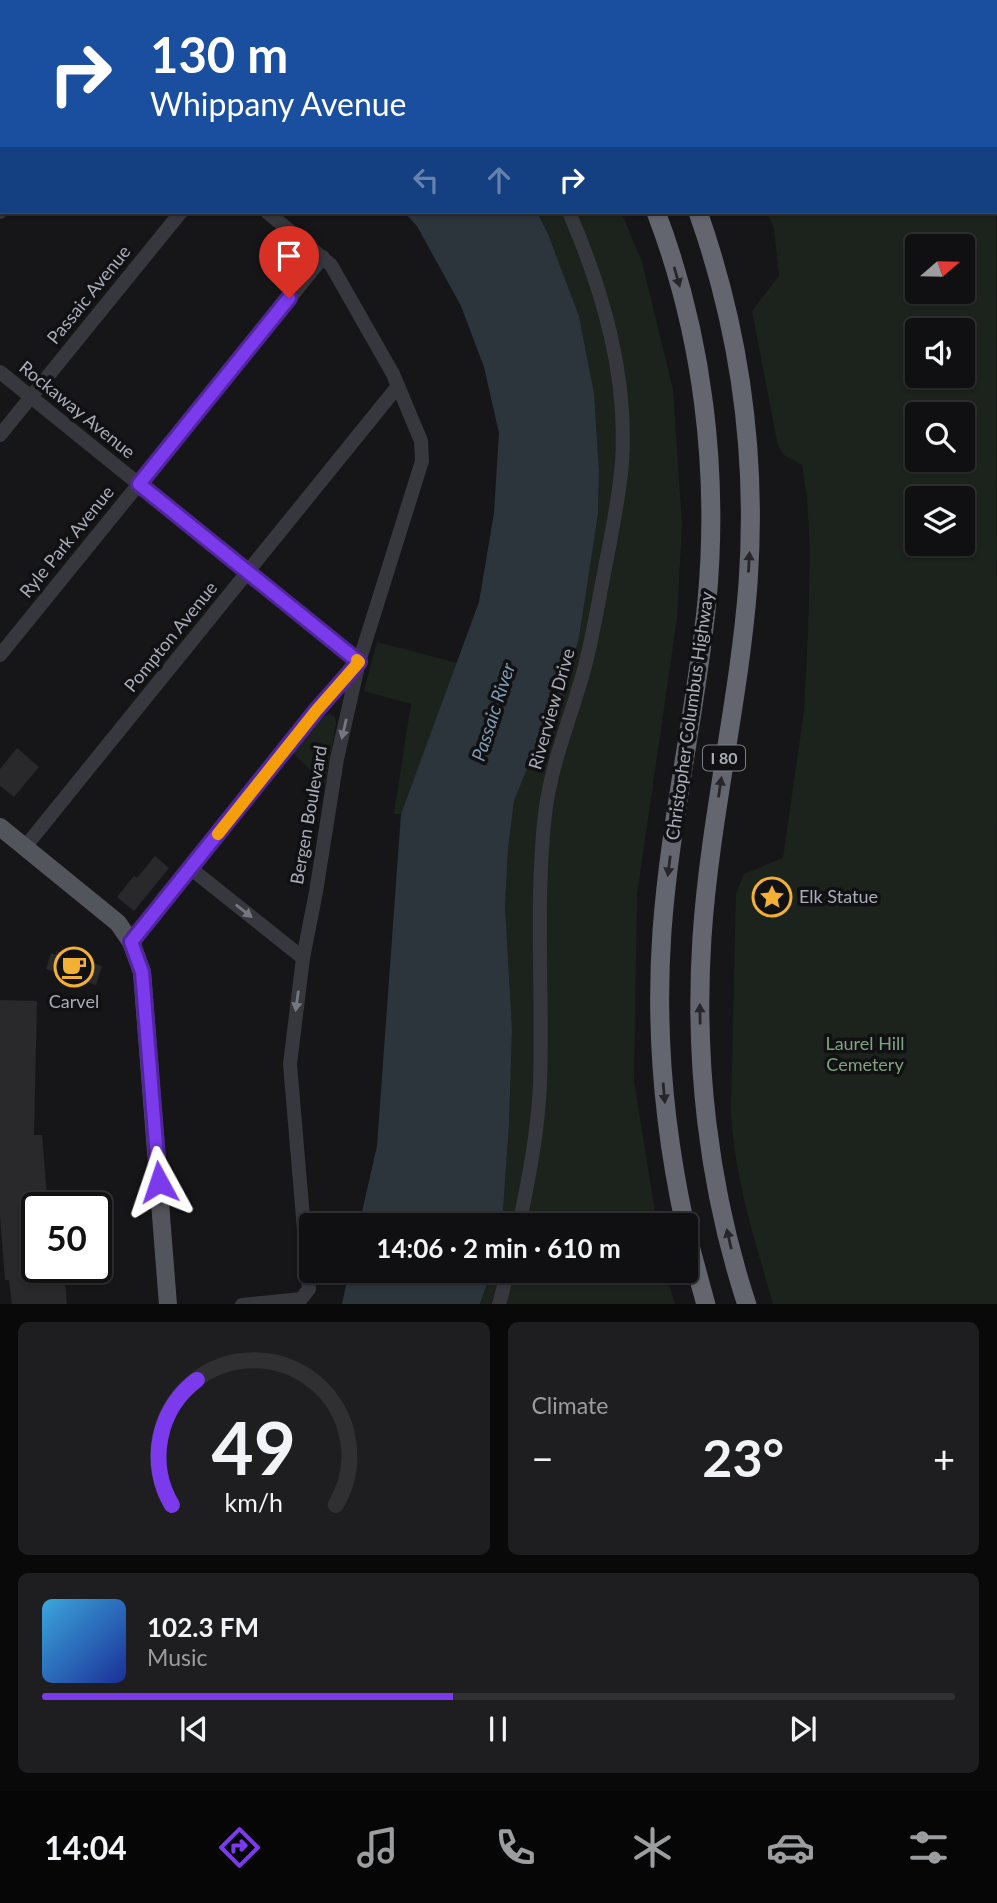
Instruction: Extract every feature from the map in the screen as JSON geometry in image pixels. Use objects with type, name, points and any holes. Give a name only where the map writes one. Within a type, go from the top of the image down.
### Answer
[{"type":"highway","name":"Christopher Columbus Highway","points":[[657,214],[681,288],[695,351],[706,427],[711,515],[706,603],[666,887],[660,976],[666,1112],[671,1156],[683,1213]]},
{"type":"highway","name":"I 80","points":[[699,214],[717,271],[737,360],[748,448],[750,493],[750,540],[744,618],[710,853],[700,982],[702,1069],[712,1158],[730,1245],[747,1304]]},
{"type":"highway","points":[[698,1275],[706,1304]]},
{"type":"main road","points":[[0,827],[118,923],[131,942],[142,972],[168,1304]]},
{"type":"street","name":"Passaic Avenue","points":[[0,435],[179,214]]},
{"type":"street","name":"Bergen Boulevard","points":[[242,1304],[300,1299],[309,1289],[290,1064],[303,958],[337,759],[359,662],[422,461],[421,441],[398,386],[331,265],[269,214]]},
{"type":"street","name":"Riverview Drive","points":[[521,1213],[538,1110],[541,865],[545,810],[590,642],[619,492],[622,461],[621,400],[612,337],[597,282],[570,214]]},
{"type":"street","name":"Ryle Park Avenue","points":[[0,655],[323,257]]},
{"type":"street","name":"Rockaway Avenue","points":[[0,372],[359,662]]},
{"type":"street","name":"Pompton Avenue","points":[[25,847],[398,386]]},
{"type":"street","points":[[131,942],[316,711],[359,662]]},
{"type":"street","points":[[190,868],[303,958]]},
{"type":"street","points":[[499,1304],[505,1283]]},
{"type":"green space","points":[[538,214],[622,214],[642,262],[673,390],[682,524],[677,618],[637,895],[634,1081],[655,1213],[503,1213],[512,1029],[505,906],[514,801],[535,749],[562,696],[579,638],[598,514],[599,470],[594,393],[579,316]]},
{"type":"green space","name":"Laurel Hill Cemetery","points":[[768,214],[996,214],[997,1304],[773,1304],[746,1209],[736,1160],[731,1111],[736,893],[744,874],[783,858],[804,711],[808,636],[810,549],[802,465],[784,455],[778,446],[752,311],[779,276],[774,228]]},
{"type":"green space","points":[[377,642],[457,663],[401,814],[394,814],[411,704],[364,691]]},
{"type":"green space","points":[[330,714],[335,717],[336,723],[325,784],[293,753],[323,716]]},
{"type":"green space","points":[[487,1283],[669,1283],[675,1304],[480,1304]]},
{"type":"water","name":"Passaic River","points":[[406,214],[538,214],[579,316],[594,393],[599,470],[598,514],[579,638],[562,696],[535,749],[514,801],[505,906],[512,1029],[503,1213],[362,1213],[377,1146],[401,814],[479,602],[494,513],[499,433],[484,367],[461,306],[417,226]]},
{"type":"water","points":[[346,1283],[487,1283],[480,1304],[342,1304]]},
{"type":"building","points":[[17,748],[39,767],[14,797],[0,786],[0,769]]},
{"type":"building","points":[[155,856],[169,868],[134,911],[117,897]]},
{"type":"building","name":"Carvel","points":[[57,951],[102,966],[96,985],[46,969],[51,953],[56,955]]},
{"type":"building","points":[[0,1000],[37,1001],[34,1135],[42,1135],[47,1192],[21,1192],[21,1283],[65,1283],[67,1304],[12,1304],[9,1280],[5,1280],[0,1216]]},
{"type":"slow traffic","points":[[218,834],[316,711],[359,662],[357,660]]},
{"type":"place","name":"Elk Statue","points":[[772,897]]},
{"type":"place","name":"Carvel","points":[[74,967]]},
{"type":"route","points":[[159,1182],[142,972],[131,942],[316,711],[359,662],[139,484],[289,298]]}]
